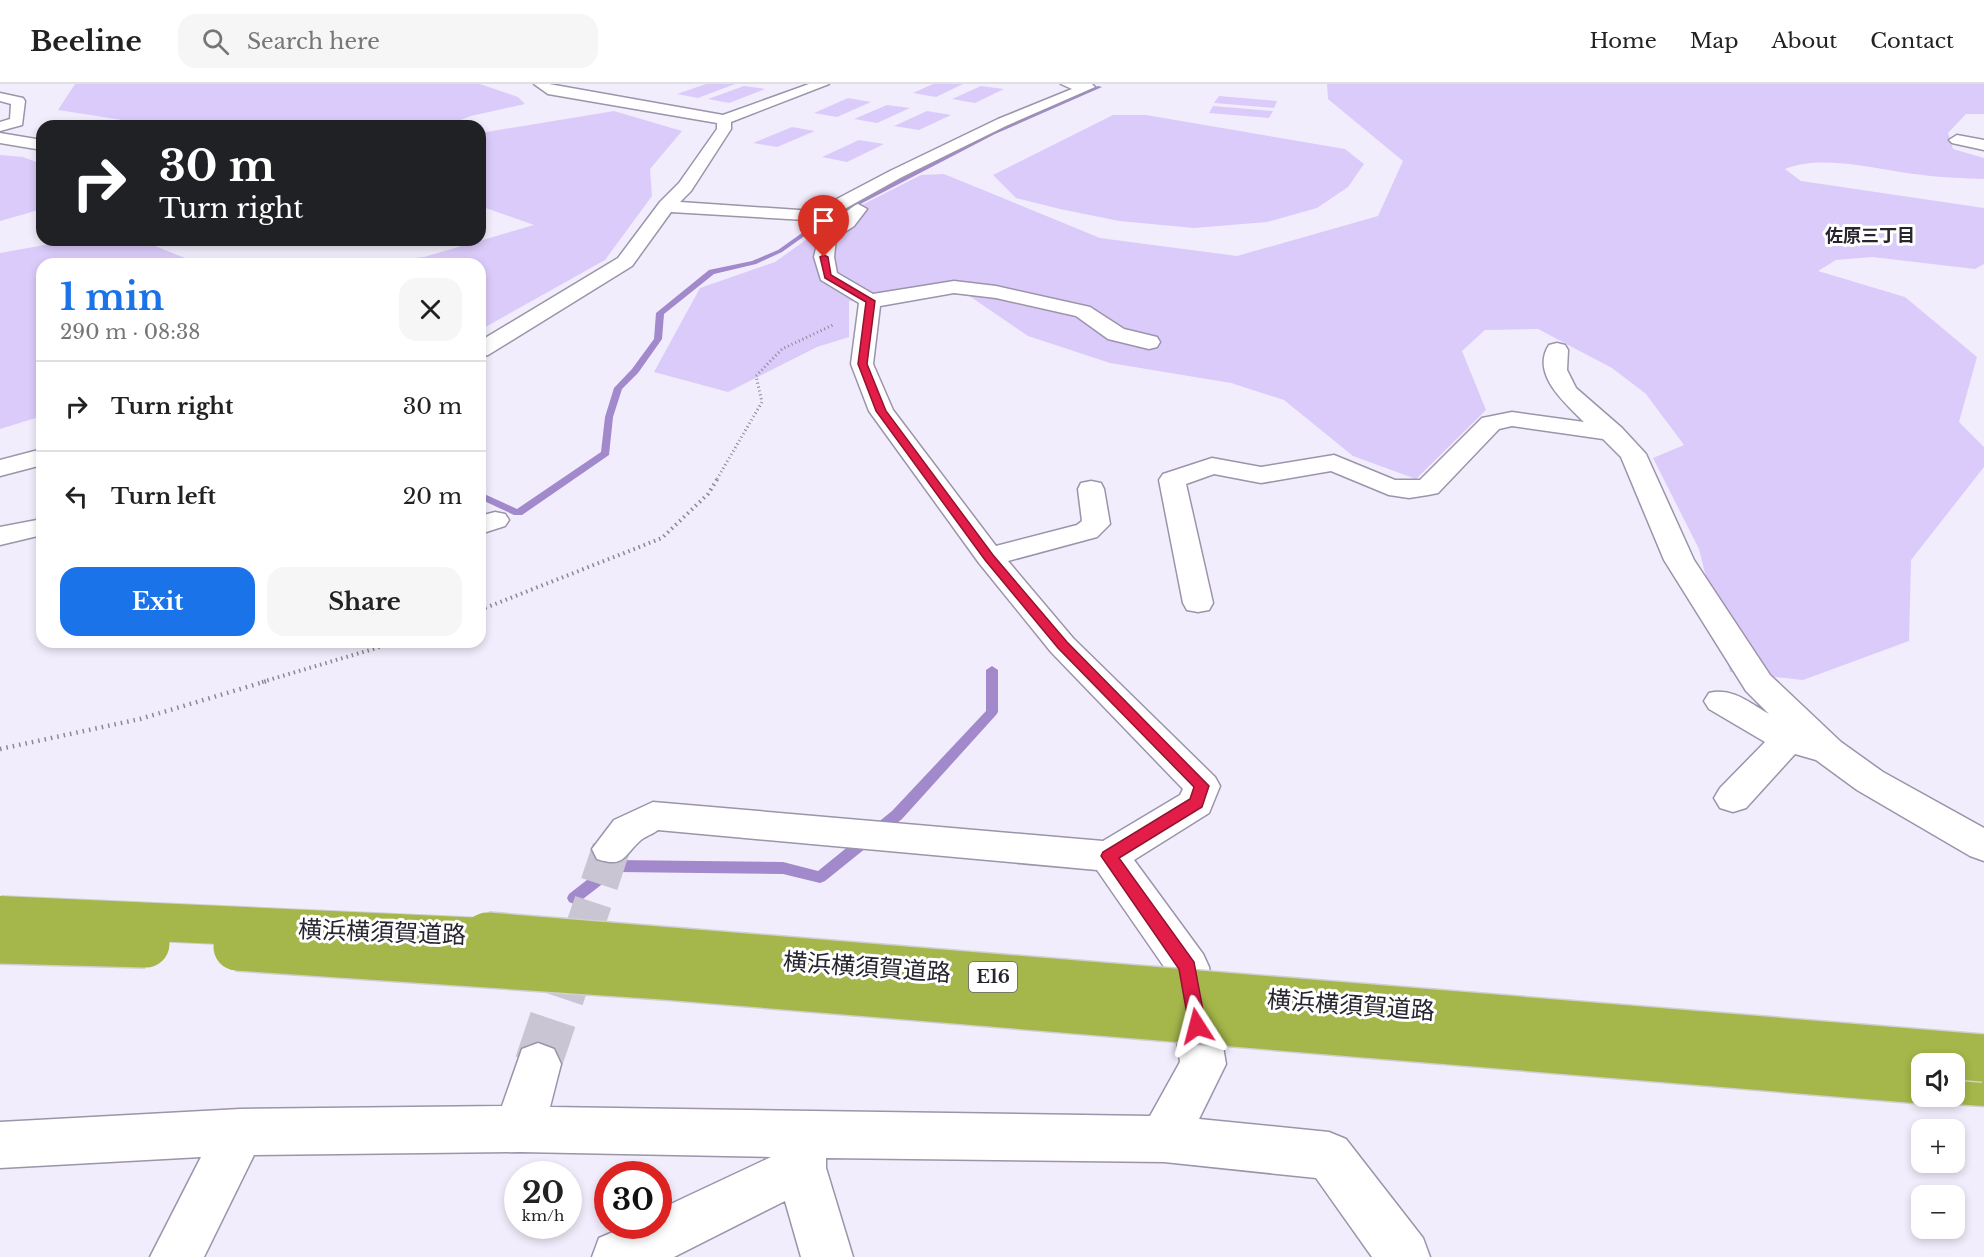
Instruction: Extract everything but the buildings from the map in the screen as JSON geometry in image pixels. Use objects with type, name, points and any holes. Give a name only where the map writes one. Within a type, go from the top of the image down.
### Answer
[{"type":"highway","name":"横浜横須賀道路","points":[[0,915],[473,935],[1984,1058]]},
{"type":"highway","name":"横浜横須賀道路","points":[[0,940],[219,946],[664,976],[1911,1079]]},
{"type":"highway","points":[[1965,1084],[1984,1085]]},
{"type":"street","points":[[541,84],[548,90],[724,120],[822,84]]},
{"type":"street","points":[[666,206],[817,217],[1002,122],[1088,87],[1068,84]]},
{"type":"street","points":[[0,97],[18,101],[17,122],[0,127]]},
{"type":"street","points":[[486,346],[625,262],[666,206],[685,187],[724,129],[724,120]]},
{"type":"street","points":[[0,138],[36,144]]},
{"type":"street","points":[[1957,140],[1984,145]]},
{"type":"street","points":[[844,202],[860,206],[848,222],[827,236],[824,257],[828,276],[870,306],[954,287],[996,292],[1083,311],[1116,334],[1149,342]]},
{"type":"street","points":[[611,849],[628,830],[653,816],[1109,856],[1196,803],[1202,786],[1062,645],[989,557],[881,411],[862,364],[870,306]]},
{"type":"street","points":[[1557,350],[1556,370],[1566,391],[1633,454],[1679,560],[1758,683],[1828,751],[1870,781],[1984,846]]},
{"type":"street","points":[[1198,603],[1172,480],[1212,466],[1261,475],[1334,463],[1389,487],[1409,490],[1428,487],[1491,423],[1512,419],[1613,433]]},
{"type":"street","points":[[0,468],[36,459]]},
{"type":"street","points":[[989,557],[1087,531],[1096,524],[1091,489]]},
{"type":"street","points":[[0,536],[36,528]]},
{"type":"street","points":[[1721,701],[1788,740],[1828,751]]},
{"type":"street","points":[[1733,798],[1788,740]]},
{"type":"street","points":[[1109,856],[1188,967],[1203,1064],[1164,1139]]},
{"type":"street","points":[[520,1129],[538,1064]]},
{"type":"street","points":[[0,1145],[240,1132],[520,1129],[801,1152],[1164,1139],[1329,1156],[1404,1257]]},
{"type":"street","points":[[176,1257],[240,1132]]},
{"type":"street","points":[[618,1257],[801,1152]]},
{"type":"street","points":[[801,1152],[827,1257]]},
{"type":"path","points":[[486,608],[662,538],[708,495],[736,442],[762,402],[756,376],[782,349],[870,306]]},
{"type":"path","points":[[0,749],[140,719],[377,648]]},
{"type":"shaded area","points":[[75,84],[480,84],[518,97],[525,104],[461,120],[123,120],[58,110]]},
{"type":"shaded area","points":[[706,84],[735,84],[698,98],[677,94]]},
{"type":"shaded area","points":[[933,84],[963,84],[936,97],[913,93]]},
{"type":"shaded area","points":[[1327,84],[1984,84],[1984,114],[1966,114],[1948,133],[1953,149],[1984,158],[1984,179],[1931,176],[1835,163],[1801,164],[1785,169],[1801,181],[1984,208],[1984,264],[1975,269],[1872,257],[1836,260],[1818,271],[1905,297],[1977,357],[1959,422],[1984,447],[1984,467],[1911,560],[1909,641],[1803,680],[1730,672],[1699,549],[1653,458],[1684,445],[1646,394],[1612,368],[1538,329],[1485,330],[1462,351],[1486,410],[1416,479],[1353,456],[1284,400],[1231,383],[1110,363],[1028,336],[965,293],[849,301],[849,337],[817,347],[728,392],[654,372],[700,288],[775,262],[838,217],[921,175],[944,174],[1100,238],[1237,256],[1378,216],[1403,161],[1328,99]]},
{"type":"shaded area","points":[[744,86],[765,89],[729,103],[708,99]]},
{"type":"shaded area","points":[[981,86],[1004,89],[975,103],[952,99]]},
{"type":"shaded area","points":[[1219,96],[1277,101],[1274,108],[1214,103]]},
{"type":"shaded area","points":[[848,98],[871,102],[837,117],[814,113]]},
{"type":"shaded area","points":[[887,105],[910,108],[877,123],[854,119]]},
{"type":"shaded area","points":[[1213,106],[1273,111],[1269,118],[1209,113]]},
{"type":"shaded area","points":[[614,111],[682,131],[650,169],[652,196],[605,260],[486,327],[486,258],[415,258],[462,246],[486,246],[486,239],[534,225],[486,208],[486,132]]},
{"type":"shaded area","points":[[927,111],[951,115],[919,130],[894,126]]},
{"type":"shaded area","points":[[1113,115],[1146,115],[1345,149],[1364,164],[1348,187],[1317,208],[1267,222],[1194,228],[1119,221],[1016,198],[993,175]]},
{"type":"shaded area","points":[[792,127],[815,131],[777,147],[753,143]]},
{"type":"shaded area","points":[[859,140],[884,144],[847,162],[822,157]]},
{"type":"shaded area","points":[[0,155],[23,157],[36,162],[36,211],[0,221]]},
{"type":"shaded area","points":[[39,246],[155,246],[185,258],[36,258],[36,418],[0,429],[0,253]]},
{"type":"waterway","points":[[486,498],[518,513],[606,453],[609,417],[618,388],[635,371],[658,339],[660,313],[712,272],[754,263],[780,251],[818,224],[993,133],[1100,87]]},
{"type":"waterway","points":[[574,898],[615,866],[783,868],[820,877],[897,815],[992,712],[992,670]]},
{"type":"tunnel","points":[[581,938],[611,849]]},
{"type":"tunnel","points":[[538,1064],[581,936]]},
{"type":"district","name":"佐原三丁目","points":[[1870,236]]},
{"type":"route","points":[[824,257],[828,276],[870,301],[862,364],[881,411],[989,557],[1062,645],[1202,786],[1196,803],[1109,856],[1188,967],[1197,1026]]}]
